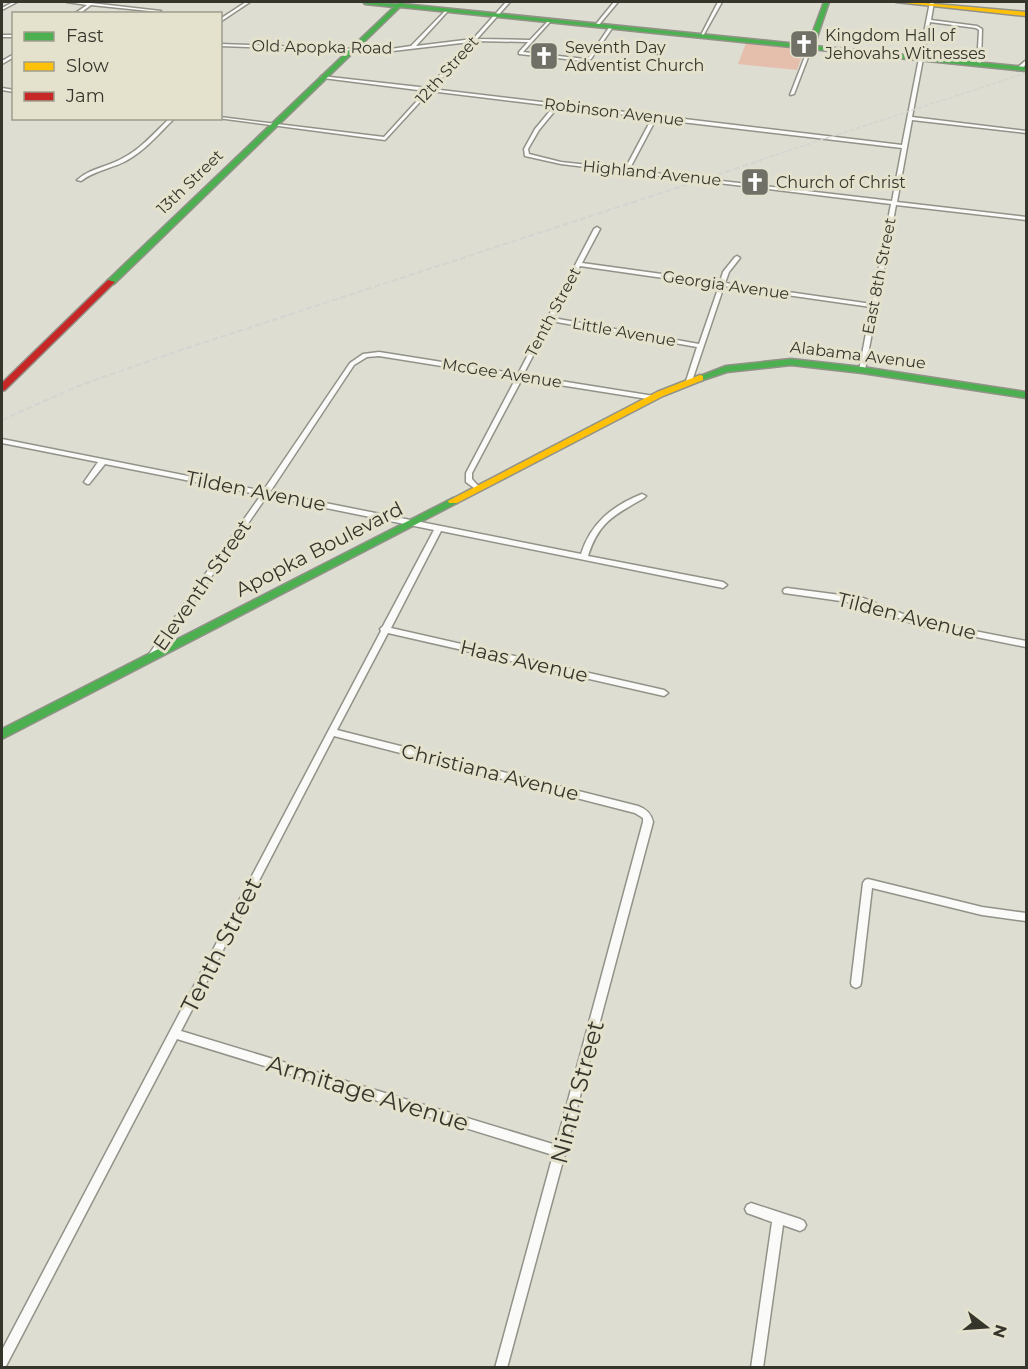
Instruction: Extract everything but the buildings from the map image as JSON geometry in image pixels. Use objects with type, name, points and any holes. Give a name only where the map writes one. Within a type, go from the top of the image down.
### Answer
[{"type":"street","points":[[2,9],[15,2]]},
{"type":"street","points":[[69,2],[159,11]]},
{"type":"street","points":[[222,20],[248,2]]},
{"type":"street","points":[[365,2],[400,3],[597,26],[979,65],[1024,67]]},
{"type":"street","name":"12th Street","points":[[273,125],[385,139],[508,2]]},
{"type":"street","points":[[597,26],[616,2]]},
{"type":"street","points":[[701,36],[720,2]]},
{"type":"street","points":[[792,94],[827,2]]},
{"type":"street","points":[[899,2],[932,3],[1026,14]]},
{"type":"street","name":"13th Street","points":[[2,388],[400,3]]},
{"type":"street","name":"East 8th Street","points":[[862,370],[932,3]]},
{"type":"street","points":[[79,12],[91,4]]},
{"type":"street","points":[[412,48],[447,10]]},
{"type":"street","points":[[549,21],[520,53],[585,60],[590,58],[611,27]]},
{"type":"street","points":[[928,21],[977,27],[981,30],[979,65]]},
{"type":"street","name":"Old Apopka Road","points":[[222,45],[384,51],[474,40],[532,41]]},
{"type":"street","name":"Robinson Avenue","points":[[323,77],[904,147]]},
{"type":"street","name":"Highland Avenue","points":[[557,105],[537,130],[526,149],[527,155],[561,163],[627,169],[1026,219]]},
{"type":"street","points":[[627,169],[655,117]]},
{"type":"street","points":[[222,118],[273,125]]},
{"type":"street","points":[[910,118],[1026,132]]},
{"type":"street","points":[[79,180],[91,170],[130,156],[171,120]]},
{"type":"street","name":"Tenth Street","points":[[478,489],[468,480],[468,477],[548,319],[597,229]]},
{"type":"street","points":[[688,381],[722,284],[730,266],[737,258]]},
{"type":"street","name":"Georgia Avenue","points":[[579,264],[873,306]]},
{"type":"street","name":"Little Avenue","points":[[548,319],[700,346]]},
{"type":"street","name":"McGee Avenue","points":[[352,364],[365,355],[380,354],[654,398]]},
{"type":"street","name":"Alabama Avenue","points":[[654,398],[688,381],[726,369],[767,363],[804,363],[862,370],[1026,395]]},
{"type":"street","name":"Eleventh Street","points":[[152,656],[352,364]]},
{"type":"street","name":"Apopka Boulevard","points":[[2,734],[654,398]]},
{"type":"street","name":"Tilden Avenue","points":[[2,441],[723,585]]},
{"type":"street","points":[[87,482],[103,461]]},
{"type":"street","points":[[584,558],[589,537],[601,521],[642,496]]},
{"type":"street","name":"Tenth Street","points":[[2,1362],[439,528]]},
{"type":"street","name":"Tilden Avenue","points":[[787,591],[863,601],[917,622],[1026,644]]},
{"type":"street","name":"Haas Avenue","points":[[384,630],[664,693]]},
{"type":"street","name":"Christiana Avenue","points":[[331,732],[638,810],[646,816]]},
{"type":"street","name":"Ninth Street","points":[[501,1368],[648,822],[646,816]]},
{"type":"street","points":[[856,983],[868,884],[982,912],[1026,916]]},
{"type":"street","name":"Armitage Avenue","points":[[175,1034],[561,1152]]},
{"type":"street","points":[[751,1209],[800,1225]]},
{"type":"street","points":[[757,1368],[778,1218]]},
{"type":"shaded area","points":[[746,43],[804,50],[797,70],[738,64]]},
{"type":"railway","points":[[757,161],[1026,73]]},
{"type":"railway","points":[[2,420],[78,386],[172,353],[762,160]]},
{"type":"traffic: fast","points":[[365,2],[1026,69]]},
{"type":"traffic: fast","points":[[111,282],[402,2]]},
{"type":"traffic: fast","points":[[810,47],[827,2]]},
{"type":"traffic: fast","points":[[700,378],[726,369],[791,362],[862,370],[1026,395]]},
{"type":"traffic: fast","points":[[2,734],[453,501]]},
{"type":"traffic: slow","points":[[899,2],[1026,14]]},
{"type":"traffic: slow","points":[[453,501],[660,394],[700,378]]},
{"type":"traffic: jam","points":[[2,388],[111,282]]},
{"type":"place","name":"Kingdom Hall of Jehovahs Witnesses","points":[[804,44]]},
{"type":"place","name":"Seventh Day Adventist Church","points":[[544,56]]},
{"type":"place","name":"Church of Christ","points":[[755,182]]}]
